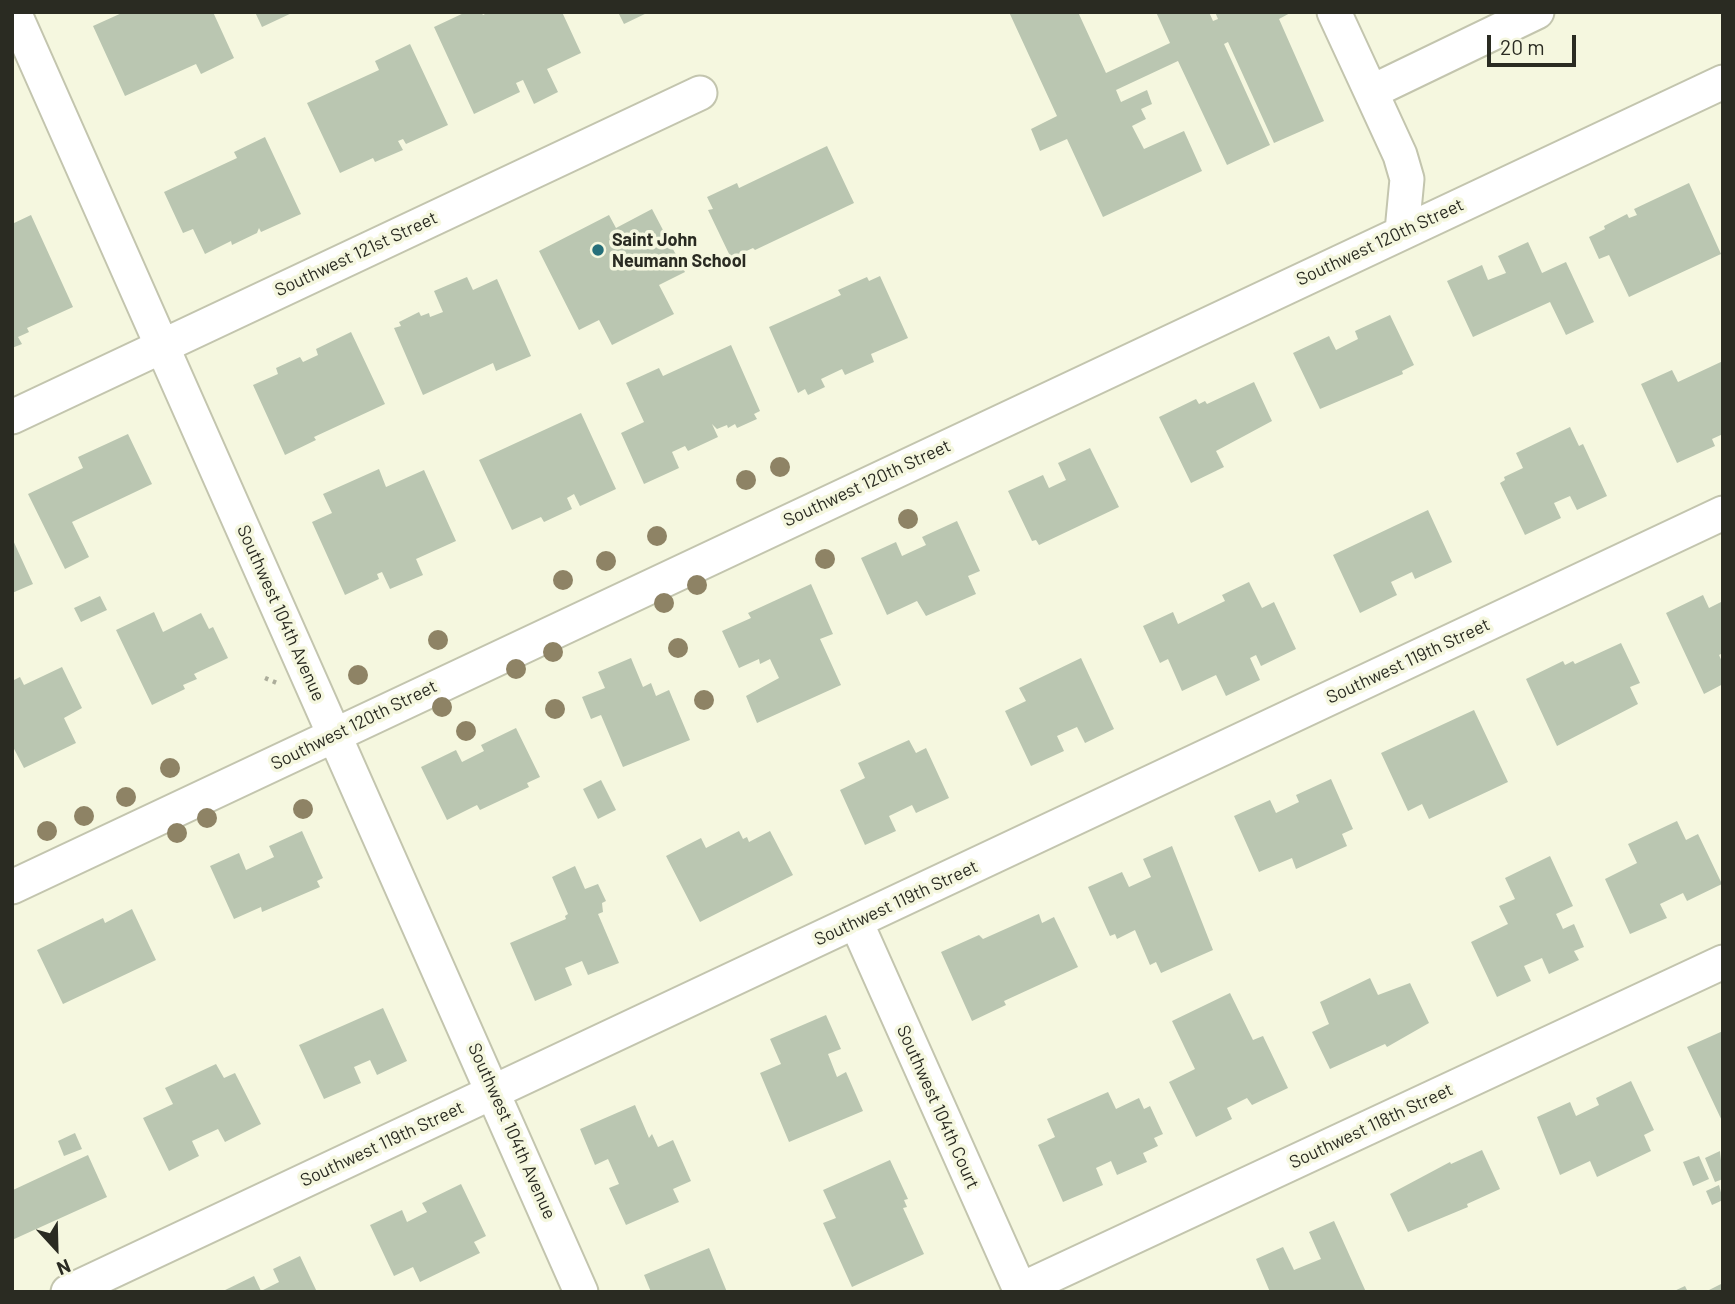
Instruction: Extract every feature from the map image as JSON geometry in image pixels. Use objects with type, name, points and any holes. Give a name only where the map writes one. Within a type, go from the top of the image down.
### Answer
[{"type":"street","name":"Southwest 104th Avenue","points":[[14,12],[581,1292]]},
{"type":"street","points":[[1334,12],[1400,155],[1407,179],[1402,231]]},
{"type":"street","points":[[1371,92],[1537,12]]},
{"type":"street","name":"Southwest 120th Street","points":[[12,887],[333,733],[1723,82]]},
{"type":"street","name":"Southwest 121st Street","points":[[12,416],[700,93]]},
{"type":"street","name":"Southwest 119th Street","points":[[68,1292],[1723,513]]},
{"type":"street","name":"Southwest 104th Court","points":[[856,922],[1021,1291]]},
{"type":"street","name":"Southwest 118th Street","points":[[1021,1291],[1723,962]]},
{"type":"building","points":[[124,12],[213,12],[234,58],[201,74],[196,64],[125,96],[93,26]]},
{"type":"building","points":[[255,12],[294,12],[262,27]]},
{"type":"building","points":[[466,12],[481,12],[483,15],[489,12],[562,12],[581,53],[547,69],[558,92],[534,104],[523,80],[516,83],[520,92],[474,114],[434,27]]},
{"type":"building","points":[[618,12],[649,12],[624,24]]},
{"type":"building","points":[[1009,12],[1078,12],[1106,73],[1170,43],[1156,12],[1209,12],[1213,21],[1218,19],[1215,12],[1292,12],[1279,19],[1324,121],[1274,143],[1228,42],[1224,44],[1270,145],[1227,165],[1178,61],[1116,90],[1121,102],[1147,90],[1152,104],[1141,109],[1146,119],[1132,126],[1144,149],[1184,131],[1202,171],[1103,217],[1067,139],[1040,151],[1031,129],[1057,116]]},
{"type":"building","points":[[410,44],[448,125],[406,144],[403,139],[398,141],[403,150],[375,162],[373,158],[340,173],[307,103],[379,70],[375,61]]},
{"type":"building","points":[[265,137],[301,214],[261,232],[259,228],[257,233],[232,245],[231,241],[205,254],[193,229],[183,233],[164,192],[237,158],[234,152]]},
{"type":"building","points":[[827,146],[854,203],[755,250],[753,248],[731,258],[708,210],[713,209],[707,197],[737,183],[739,188]]},
{"type":"building","points":[[1689,183],[1721,254],[1629,297],[1609,255],[1599,259],[1589,237],[1627,214],[1629,218],[1637,215],[1634,209]]},
{"type":"building","points":[[652,209],[685,272],[659,285],[674,314],[612,345],[599,320],[579,330],[539,251],[609,215],[616,228]]},
{"type":"building","points":[[31,215],[73,307],[27,328],[29,332],[18,337],[22,344],[12,348],[12,224]]},
{"type":"building","points":[[1528,242],[1542,273],[1566,262],[1594,322],[1566,335],[1550,302],[1473,337],[1447,281],[1482,265],[1488,280],[1506,273],[1498,256]]},
{"type":"building","points":[[880,276],[908,338],[871,354],[874,362],[845,375],[842,369],[821,379],[825,387],[808,395],[805,389],[798,393],[769,327],[841,295],[838,290],[867,277],[869,281]]},
{"type":"building","points":[[467,277],[473,290],[497,279],[531,356],[496,371],[493,363],[423,395],[394,328],[401,326],[399,322],[419,312],[421,316],[429,313],[430,317],[443,312],[434,291]]},
{"type":"building","points":[[1390,315],[1414,365],[1402,371],[1403,374],[1320,409],[1293,353],[1329,336],[1336,350],[1358,339],[1355,331]]},
{"type":"building","points":[[351,332],[385,404],[314,437],[316,440],[285,455],[253,385],[278,374],[276,368],[300,357],[303,362],[318,355],[316,349]]},
{"type":"building","points":[[731,345],[760,411],[754,414],[757,419],[737,428],[735,424],[717,429],[712,424],[718,437],[688,451],[685,446],[672,452],[679,468],[644,484],[621,433],[644,422],[626,383],[659,368],[663,376]]},
{"type":"building","points":[[1723,361],[1723,434],[1712,439],[1715,446],[1677,463],[1641,384],[1672,370],[1678,382]]},
{"type":"building","points":[[1254,382],[1272,421],[1216,451],[1224,467],[1191,483],[1159,417],[1196,399],[1199,404],[1205,401],[1207,404]]},
{"type":"building","points":[[581,413],[616,489],[580,506],[574,494],[567,498],[572,509],[544,522],[541,517],[512,530],[479,460]]},
{"type":"building","points":[[1570,427],[1579,446],[1583,444],[1607,496],[1577,510],[1570,496],[1554,503],[1561,518],[1525,535],[1500,483],[1505,480],[1504,477],[1523,468],[1516,453]]},
{"type":"building","points":[[128,434],[152,484],[72,522],[89,557],[65,569],[28,494],[83,468],[78,457]]},
{"type":"building","points":[[1090,448],[1119,507],[1039,545],[1036,540],[1032,541],[1008,491],[1043,475],[1049,488],[1066,480],[1058,463]]},
{"type":"building","points":[[379,469],[386,487],[424,470],[456,541],[416,559],[423,575],[390,589],[382,572],[377,574],[379,579],[345,595],[312,522],[332,513],[323,494]]},
{"type":"building","points":[[1428,510],[1452,562],[1415,579],[1412,572],[1391,582],[1397,595],[1360,613],[1333,555]]},
{"type":"building","points":[[957,521],[980,571],[968,576],[976,594],[926,616],[917,601],[887,615],[861,558],[896,542],[902,556],[926,545],[922,537]]},
{"type":"building","points":[[12,538],[33,584],[12,593]]},
{"type":"building","points":[[1249,582],[1262,608],[1274,602],[1296,649],[1261,666],[1256,655],[1250,658],[1260,680],[1226,696],[1216,675],[1182,691],[1168,659],[1160,663],[1143,626],[1173,612],[1178,624],[1225,601],[1222,595]]},
{"type":"building","points":[[811,584],[833,634],[820,639],[841,685],[757,723],[746,696],[779,678],[770,659],[760,664],[759,659],[739,668],[722,631],[751,618],[748,613]]},
{"type":"building","points":[[1703,595],[1709,608],[1723,601],[1723,653],[1719,655],[1723,664],[1723,684],[1704,694],[1666,613]]},
{"type":"building","points":[[100,596],[107,610],[81,622],[74,608]]},
{"type":"building","points":[[154,612],[163,632],[201,613],[209,629],[213,627],[228,658],[194,674],[197,679],[183,685],[185,689],[152,705],[116,630]]},
{"type":"building","points":[[1621,643],[1640,683],[1630,687],[1638,704],[1557,746],[1526,679],[1563,661],[1565,665],[1573,661],[1575,664]]},
{"type":"building","points":[[631,658],[643,687],[651,683],[656,696],[669,690],[690,740],[623,767],[601,715],[591,719],[582,697],[605,688],[598,672]]},
{"type":"building","points":[[1081,658],[1114,729],[1085,743],[1077,727],[1057,736],[1064,751],[1031,766],[1005,711],[1026,701],[1019,688]]},
{"type":"building","points":[[62,667],[82,708],[64,718],[76,743],[24,768],[12,745],[12,681],[20,677],[24,685]]},
{"type":"building","points":[[1474,710],[1508,782],[1429,819],[1422,804],[1408,811],[1381,753]]},
{"type":"building","points":[[516,728],[540,777],[527,783],[529,787],[480,810],[477,805],[447,820],[421,767],[456,750],[462,762],[484,751],[481,745]]},
{"type":"building","points":[[909,740],[916,753],[926,748],[949,798],[916,813],[912,805],[889,816],[896,831],[865,845],[840,790],[865,778],[858,763]]},
{"type":"building","points":[[1331,779],[1353,829],[1342,834],[1347,846],[1296,869],[1292,858],[1259,872],[1234,816],[1270,800],[1276,813],[1299,802],[1296,795]]},
{"type":"building","points":[[601,780],[616,810],[598,819],[583,789]]},
{"type":"building","points":[[1677,821],[1686,840],[1698,834],[1722,884],[1687,901],[1683,893],[1660,904],[1667,918],[1630,934],[1605,879],[1637,863],[1628,844]]},
{"type":"building","points":[[302,831],[323,878],[317,881],[320,887],[262,912],[261,907],[234,919],[210,866],[239,853],[246,870],[274,857],[269,846]]},
{"type":"building","points":[[739,831],[743,839],[747,837],[749,842],[770,831],[793,875],[700,922],[666,856],[701,838],[706,848]]},
{"type":"building","points":[[1172,846],[1213,950],[1161,973],[1156,962],[1150,965],[1135,930],[1117,939],[1115,934],[1110,936],[1088,887],[1122,872],[1129,887],[1151,877],[1143,859]]},
{"type":"building","points":[[1550,856],[1573,906],[1556,914],[1563,929],[1574,924],[1584,947],[1574,951],[1579,960],[1549,974],[1542,958],[1524,966],[1531,981],[1497,997],[1471,942],[1508,924],[1499,906],[1515,899],[1505,878]]},
{"type":"building","points":[[575,866],[585,889],[598,884],[606,901],[602,903],[603,912],[598,914],[619,963],[588,975],[582,961],[565,968],[572,985],[535,1001],[510,943],[566,919],[568,914],[552,877]]},
{"type":"building","points":[[132,909],[156,960],[63,1004],[37,950],[103,918],[105,923]]},
{"type":"building","points":[[1039,914],[1042,923],[1054,917],[1078,967],[1004,1001],[1006,1005],[972,1021],[941,952],[979,935],[983,939]]},
{"type":"building","points":[[1370,978],[1378,995],[1410,983],[1429,1023],[1387,1047],[1385,1044],[1330,1069],[1312,1032],[1329,1024],[1320,1002]]},
{"type":"building","points":[[1230,993],[1253,1040],[1263,1036],[1288,1088],[1252,1105],[1247,1098],[1227,1108],[1232,1119],[1196,1137],[1169,1082],[1195,1069],[1172,1021]]},
{"type":"building","points":[[383,1008],[407,1061],[377,1075],[370,1060],[354,1067],[361,1083],[324,1099],[299,1045]]},
{"type":"building","points":[[826,1015],[841,1049],[828,1054],[837,1077],[846,1072],[863,1111],[789,1142],[760,1073],[781,1064],[770,1039]]},
{"type":"building","points":[[1723,1031],[1723,1123],[1687,1047]]},
{"type":"building","points":[[216,1064],[224,1078],[235,1073],[261,1124],[225,1142],[218,1129],[192,1141],[199,1156],[169,1171],[143,1118],[173,1104],[165,1088]]},
{"type":"building","points":[[1631,1081],[1654,1130],[1644,1135],[1651,1151],[1597,1177],[1590,1161],[1560,1175],[1537,1117],[1570,1102],[1576,1116],[1599,1105],[1596,1098]]},
{"type":"building","points":[[1108,1092],[1116,1109],[1139,1098],[1144,1109],[1150,1106],[1163,1134],[1154,1138],[1158,1146],[1143,1153],[1147,1162],[1117,1175],[1111,1161],[1096,1168],[1103,1185],[1063,1202],[1038,1145],[1055,1137],[1047,1119]]},
{"type":"building","points":[[635,1105],[649,1138],[652,1134],[658,1147],[673,1140],[691,1181],[673,1189],[679,1202],[626,1225],[609,1188],[619,1184],[608,1159],[595,1165],[580,1129]]},
{"type":"building","points":[[75,1133],[82,1149],[64,1156],[58,1141]]},
{"type":"building","points":[[1482,1150],[1500,1189],[1467,1204],[1468,1207],[1408,1232],[1390,1194],[1450,1162],[1451,1164]]},
{"type":"building","points":[[1720,1151],[1723,1179],[1715,1182],[1705,1158]]},
{"type":"building","points":[[88,1155],[107,1197],[12,1240],[13,1190]]},
{"type":"building","points":[[1699,1156],[1709,1179],[1693,1186],[1683,1162]]},
{"type":"building","points":[[890,1160],[908,1199],[904,1200],[907,1207],[903,1208],[924,1254],[852,1287],[823,1223],[836,1218],[823,1190]]},
{"type":"building","points":[[461,1184],[486,1236],[474,1242],[480,1253],[420,1282],[413,1267],[394,1276],[370,1225],[402,1210],[407,1222],[427,1212],[422,1203]]},
{"type":"building","points":[[1719,1185],[1723,1200],[1712,1205],[1706,1191]]},
{"type":"building","points":[[1334,1221],[1366,1292],[1270,1292],[1256,1259],[1283,1247],[1294,1270],[1321,1259],[1309,1232]]},
{"type":"building","points":[[709,1248],[727,1292],[651,1292],[644,1275]]},
{"type":"building","points":[[300,1256],[317,1292],[221,1292],[254,1276],[261,1291],[279,1282],[273,1269]]},
{"type":"building","points":[[1723,1283],[1723,1292],[1705,1292]]},
{"type":"building","points":[[1685,1286],[1688,1292],[1672,1292]]},
{"type":"place","name":"Saint John Neumann School","points":[[598,250]]}]
